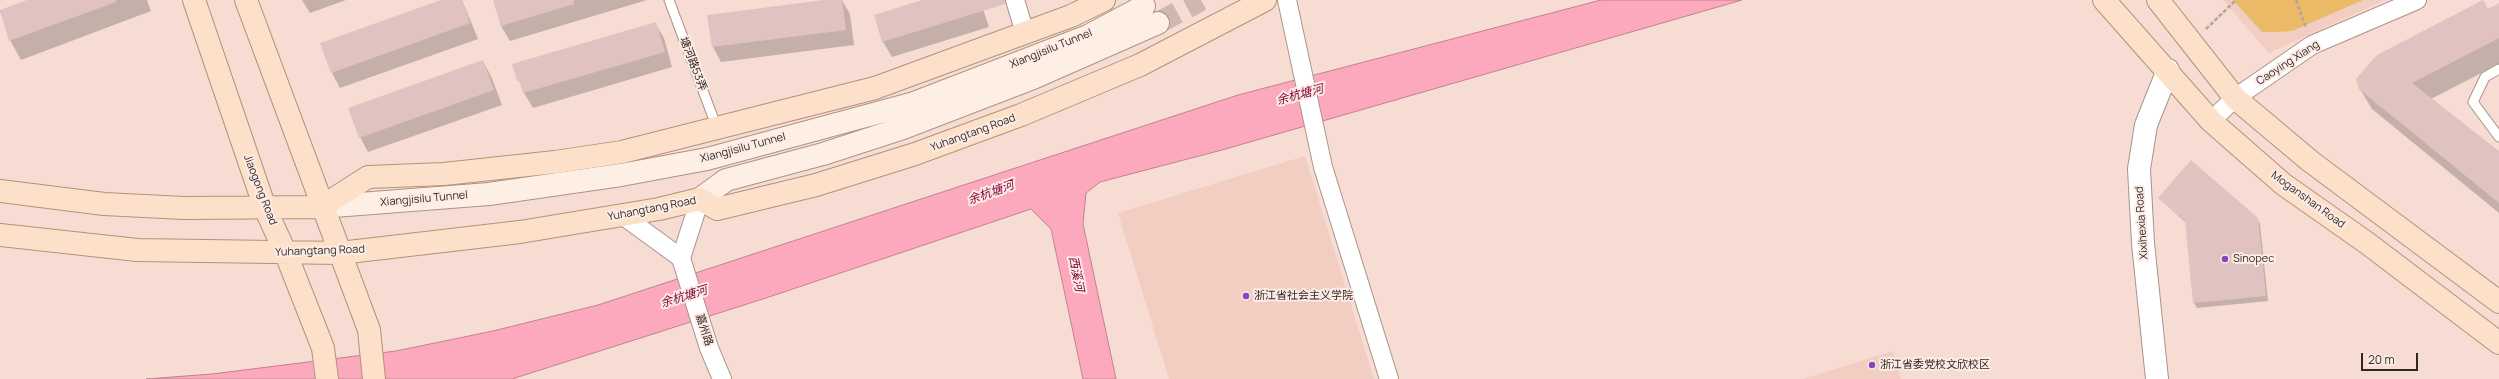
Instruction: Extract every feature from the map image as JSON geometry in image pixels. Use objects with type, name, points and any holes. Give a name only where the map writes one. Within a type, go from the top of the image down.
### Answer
[{"type":"main road","name":"Jiaogong Road","points":[[194,0],[264,208],[286,254],[323,348],[327,379]]},
{"type":"main road","points":[[246,0],[321,207],[369,330],[374,379]]},
{"type":"main road","points":[[0,191],[104,204],[184,208],[321,207],[368,177],[444,174],[555,162],[622,152],[718,129],[875,88],[1025,33],[1104,0]]},
{"type":"main road","name":"Yuhangtang Road","points":[[0,235],[137,250],[286,254],[340,253],[520,232],[659,209],[700,199],[717,209],[816,185],[915,154],[1021,115],[1140,65],[1265,0]]},
{"type":"main road","name":"Moganshan Road","points":[[2104,0],[2168,70],[2211,121],[2283,184],[2367,243],[2499,343]]},
{"type":"main road","points":[[2158,0],[2235,98],[2310,161],[2499,302]]},
{"type":"main road","name":"Xiangjisilu Tunnel","points":[[321,207],[489,194],[621,175],[707,159],[914,103],[1088,36],[1144,6]]},
{"type":"main road","name":"Xiangjisilu Tunnel","points":[[700,199],[726,180],[823,154],[903,128],[1034,78],[1158,23]]},
{"type":"street","points":[[1015,0],[1025,33]]},
{"type":"street","points":[[1287,0],[1323,167],[1389,379]]},
{"type":"street","name":"Caoying Xiang","points":[[2211,121],[2235,98],[2312,45],[2417,0]]},
{"type":"street","name":"Xixihexia Road","points":[[2157,379],[2143,243],[2139,169],[2146,125],[2168,70]]},
{"type":"street","points":[[622,215],[680,258],[700,199]]},
{"type":"street","name":"嘉州路","points":[[680,258],[709,348],[722,379]]},
{"type":"lane","name":"塘河路53弄","points":[[669,0],[718,129]]},
{"type":"lane","points":[[2499,69],[2485,77],[2473,102],[2499,137]]},
{"type":"path","points":[[2192,42],[2236,0]]},
{"type":"path","points":[[2296,0],[2312,45]]},
{"type":"shaded area","points":[[2223,0],[2385,0],[2269,53]]},
{"type":"shaded area","points":[[2233,0],[2363,0],[2292,31],[2262,32]]},
{"type":"shaded area","name":"浙江省社会主义学院","points":[[1305,156],[1374,379],[1169,379],[1118,213]]},
{"type":"shaded area","name":"浙江省委党校文欣校区","points":[[1893,351],[1901,379],[1803,379]]},
{"type":"water","points":[[1601,0],[1742,0],[1222,150],[1100,182],[1086,193],[1083,224],[1116,379],[1083,379],[1051,229],[1031,209],[769,297],[512,379],[146,379],[212,374],[396,351],[493,331],[598,305],[1238,95]]},
{"type":"building","points":[[27,0],[116,0],[116,2],[9,41],[0,10]]},
{"type":"building","points":[[441,0],[462,0],[470,23],[331,73],[320,43]]},
{"type":"building","points":[[493,0],[574,0],[574,4],[501,26]]},
{"type":"building","points":[[824,0],[842,0],[846,30],[712,47],[707,15]]},
{"type":"building","points":[[922,0],[1005,0],[1005,4],[882,42],[874,15]]},
{"type":"building","points":[[2483,0],[2488,9],[2499,3],[2499,38],[2412,83],[2499,151],[2499,203],[2359,89],[2356,79],[2377,55]]},
{"type":"building","points":[[656,22],[665,52],[523,93],[519,81],[517,81],[512,64]]},
{"type":"building","points":[[483,60],[494,90],[359,138],[348,108]]},
{"type":"building","name":"Sinopec","points":[[2191,160],[2258,218],[2266,296],[2193,303],[2185,221],[2158,198]]},
{"type":"tunnel","points":[[1158,23],[1201,0]]},
{"type":"place","name":"Sinopec","points":[[2225,259]]},
{"type":"place","name":"浙江省社会主义学院","points":[[1246,296]]},
{"type":"place","name":"浙江省委党校文欣校区","points":[[1872,365]]},
{"type":"water label","name":"余杭塘河","points":[[1300,95]]},
{"type":"water label","name":"余杭塘河","points":[[991,193]]},
{"type":"water label","name":"西溪河","points":[[1076,274]]},
{"type":"water label","name":"余杭塘河","points":[[684,297]]}]
